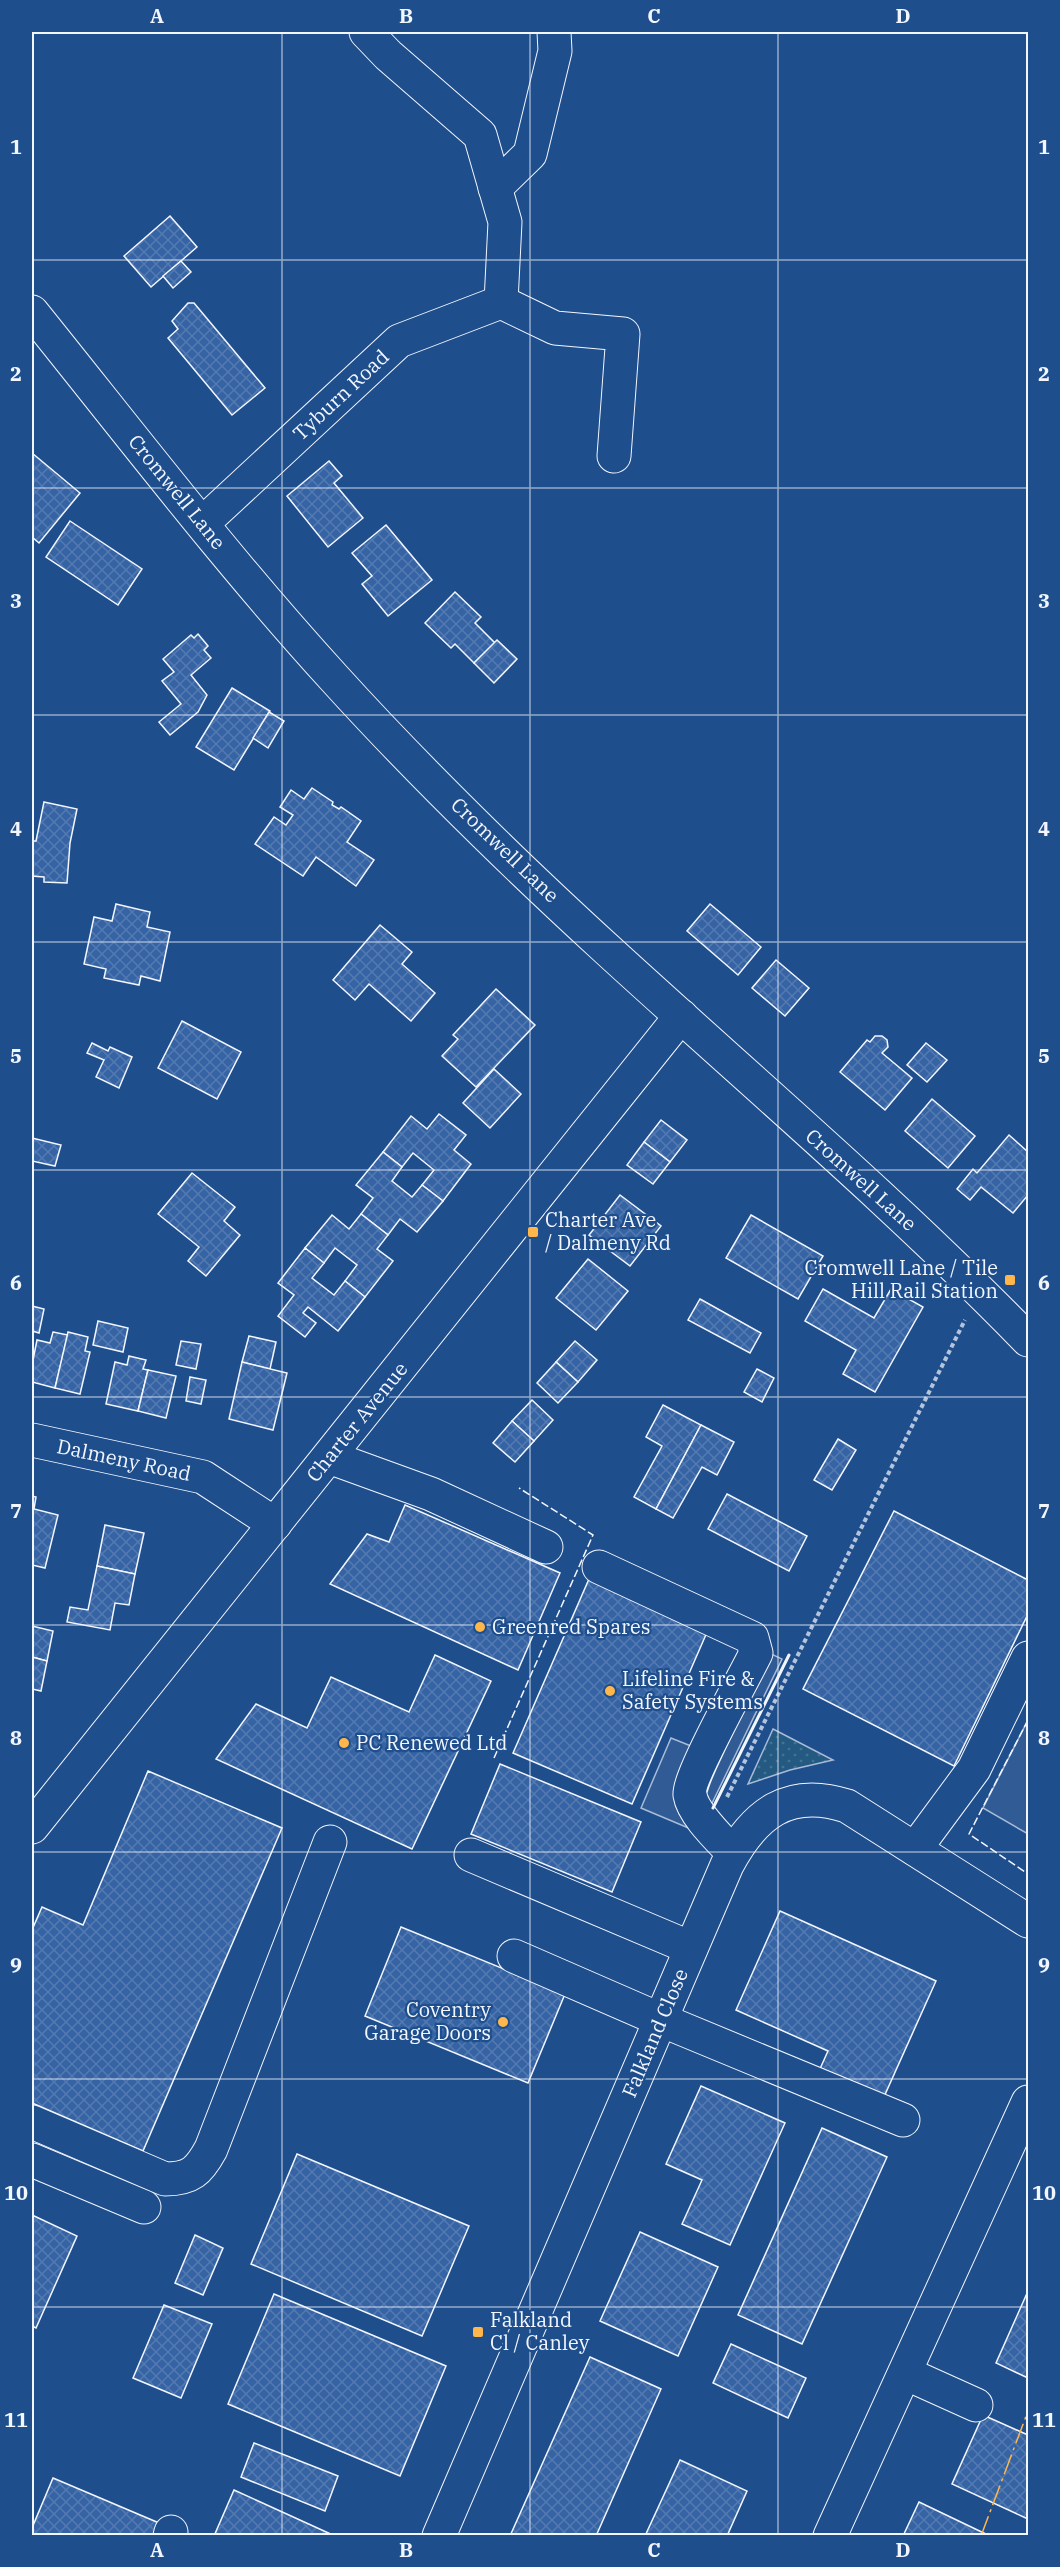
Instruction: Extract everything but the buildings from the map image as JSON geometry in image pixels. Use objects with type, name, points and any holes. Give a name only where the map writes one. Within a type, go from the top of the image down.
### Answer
[{"type":"street","points":[[366,32],[388,55],[480,135],[505,222],[501,302],[555,328],[623,334],[614,456]]},
{"type":"street","points":[[495,188],[530,154],[555,51],[554,32]]},
{"type":"street","name":"Tyburn Road","points":[[202,523],[399,341],[501,302]]},
{"type":"street","name":"Cromwell Lane","points":[[32,312],[202,523],[335,679],[461,810],[681,1016],[980,1290],[1029,1340]]},
{"type":"street","name":"Charter Avenue","points":[[32,1827],[681,1016]]},
{"type":"street","name":"Dalmeny Road","points":[[32,1440],[203,1477],[275,1524]]},
{"type":"street","points":[[329,1457],[431,1494],[546,1547]]},
{"type":"street","points":[[599,1567],[752,1638],[756,1653],[703,1756],[689,1792],[692,1805],[733,1853]]},
{"type":"street","points":[[915,1849],[974,1769],[1029,1658]]},
{"type":"street","name":"Falkland Close","points":[[439,2535],[733,1853],[751,1828],[768,1813],[797,1800],[830,1801],[847,1806],[1029,1921]]},
{"type":"street","points":[[32,2122],[165,2179],[175,2179],[201,2168],[212,2149],[330,1842]]},
{"type":"street","points":[[471,1855],[692,1948]]},
{"type":"street","points":[[514,1956],[661,2020],[903,2120]]},
{"type":"street","points":[[830,2535],[1029,2102]]},
{"type":"street","points":[[32,2160],[144,2207]]},
{"type":"street","points":[[905,2373],[976,2405]]},
{"type":"path","points":[[711,1829],[980,1290]]},
{"type":"shaded area","points":[[744,1641],[782,1659],[698,1832],[641,1808],[671,1738],[691,1746]]},
{"type":"shaded area","points":[[1028,1720],[1028,1834],[983,1808]]},
{"type":"shaded area","points":[[773,1729],[833,1760],[790,1770],[748,1784]]},
{"type":"fence","points":[[494,1758],[593,1535],[519,1488]]},
{"type":"fence","points":[[1028,1720],[969,1834],[1028,1874]]},
{"type":"wall","points":[[713,1808],[789,1655]]},
{"type":"power","points":[[981,2536],[1028,2411]]},
{"type":"place","name":"Charter Ave / Dalmeny Rd","points":[[533,1232]]},
{"type":"place","name":"Cromwell Lane / Tile Hill Rail Station","points":[[1010,1280]]},
{"type":"place","name":"Greenred Spares","points":[[480,1627]]},
{"type":"place","name":"Lifeline Fire & Safety Systems","points":[[610,1691]]},
{"type":"place","name":"PC Renewed Ltd","points":[[344,1743]]},
{"type":"place","name":"Coventry Garage Doors","points":[[503,2022]]},
{"type":"place","name":"Falkland Cl / Canley","points":[[478,2332]]}]
